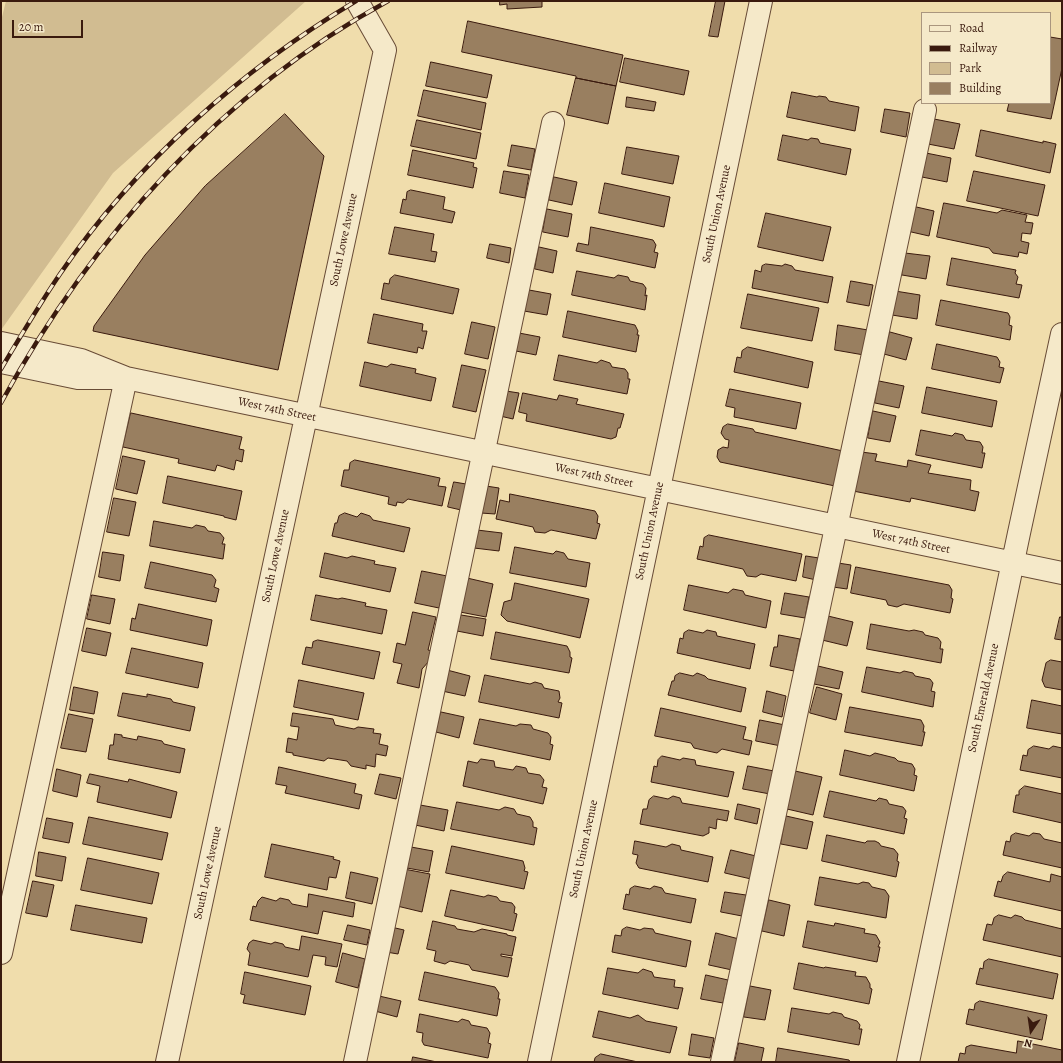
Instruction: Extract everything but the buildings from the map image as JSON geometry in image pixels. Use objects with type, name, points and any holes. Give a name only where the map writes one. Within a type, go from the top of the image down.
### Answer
[{"type":"street","name":"South Lowe Avenue","points":[[167,1062],[385,50],[357,1]]},
{"type":"street","name":"South Union Avenue","points":[[539,1062],[761,1]]},
{"type":"street","points":[[722,1062],[925,110]]},
{"type":"street","points":[[355,1062],[553,123]]},
{"type":"street","name":"South Emerald Avenue","points":[[908,1062],[1012,563],[1062,334]]},
{"type":"street","name":"West 74th Street","points":[[1,343],[81,360],[126,378],[1062,574]]},
{"type":"street","name":"West 74th Street","points":[[1,362],[78,378],[126,378]]},
{"type":"street","points":[[1,953],[126,378]]},
{"type":"green space","points":[[6,1],[306,1],[113,173],[1,330],[1,21]]},
{"type":"railway","points":[[1,369],[52,286],[90,233],[122,194],[157,157],[193,122],[232,88],[272,57],[356,1]]},
{"type":"railway","points":[[1,403],[37,342],[76,283],[119,227],[166,174],[216,125],[270,79],[327,38],[388,1]]}]
